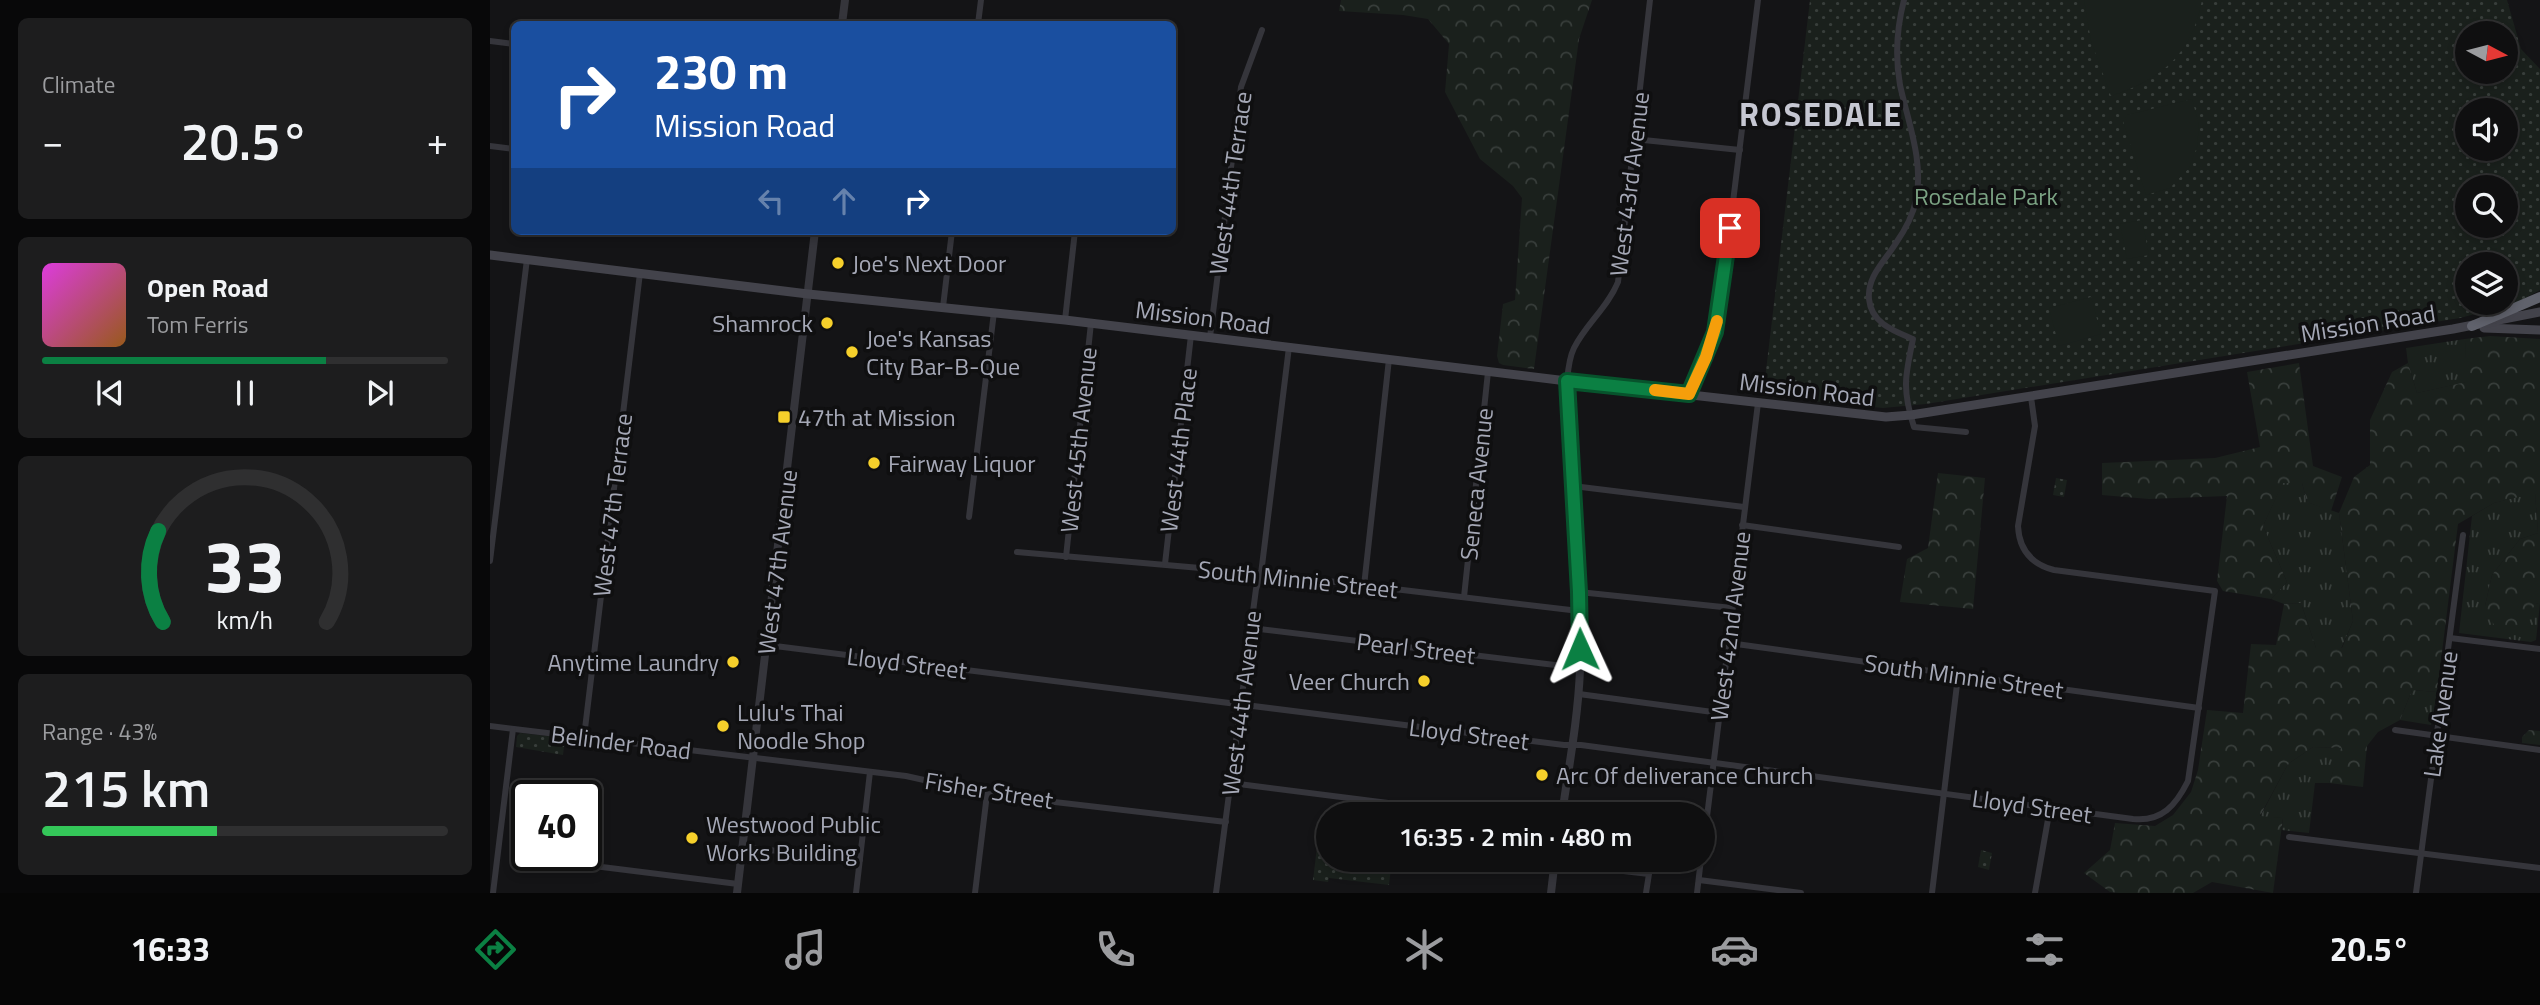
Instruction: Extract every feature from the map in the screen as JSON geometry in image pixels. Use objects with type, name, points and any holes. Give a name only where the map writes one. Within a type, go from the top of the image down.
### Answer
[{"type":"highway","points":[[2472,327],[2540,297]]},
{"type":"main road","name":"Mission Road","points":[[490,255],[1886,417],[2031,397],[2472,327],[2540,312]]},
{"type":"main road","points":[[2472,327],[2540,330]]},
{"type":"street","points":[[842,21],[845,0]]},
{"type":"street","points":[[978,21],[981,0]]},
{"type":"street","name":"West 43rd Avenue","points":[[1564,802],[1573,744],[1580,668],[1579,592],[1567,381],[1569,361],[1575,347],[1612,298],[1619,282],[1650,0]]},
{"type":"street","points":[[1689,394],[1715,332],[1720,307],[1758,0]]},
{"type":"street","points":[[1904,0],[1898,55],[1900,82],[1918,173],[1916,199],[1909,222],[1875,272],[1869,287],[1869,301],[1873,315],[1887,327],[1913,340],[1905,394],[1913,425],[1916,428],[1966,432]]},
{"type":"street","name":"West 44th Terrace","points":[[1210,337],[1241,87],[1262,30]]},
{"type":"street","points":[[490,41],[511,44]]},
{"type":"street","points":[[1634,139],[1740,150]]},
{"type":"street","points":[[490,146],[511,149]]},
{"type":"street","name":"West 47th Avenue","points":[[737,888],[815,235]]},
{"type":"street","points":[[943,307],[952,235]]},
{"type":"street","name":"West 45th Avenue","points":[[1065,320],[1075,235]]},
{"type":"street","points":[[490,561],[527,259]]},
{"type":"street","name":"West 47th Terrace","points":[[584,737],[640,273]]},
{"type":"street","points":[[969,517],[994,312]]},
{"type":"street","name":"West 45th Avenue","points":[[1066,557],[1091,323]]},
{"type":"street","name":"West 44th Place","points":[[1164,564],[1191,335]]},
{"type":"street","name":"West 44th Avenue","points":[[1216,893],[1239,706],[1256,589],[1261,574],[1289,347]]},
{"type":"street","points":[[1364,586],[1389,359]]},
{"type":"street","name":"Seneca Avenue","points":[[1464,597],[1488,372]]},
{"type":"street","points":[[2031,397],[2035,426],[2018,539],[2031,559],[2045,568],[2215,591],[2199,708]]},
{"type":"street","name":"West 42nd Avenue","points":[[1709,802],[1758,403]]},
{"type":"street","points":[[1573,486],[1744,507]]},
{"type":"street","points":[[1742,525],[1899,547]]},
{"type":"street","name":"Lake Avenue","points":[[2416,893],[2463,535]]},
{"type":"street","name":"South Minnie Street","points":[[1017,552],[1261,574],[1579,611]]},
{"type":"street","points":[[1579,592],[1732,608]]},
{"type":"street","name":"Pearl Street","points":[[1251,628],[1580,668]]},
{"type":"street","points":[[2450,638],[2540,649]]},
{"type":"street","name":"South Minnie Street","points":[[1728,643],[2199,708]]},
{"type":"street","name":"Lloyd Street","points":[[767,645],[1239,706],[1573,744],[2143,820],[2158,816],[2168,809],[2188,781],[2199,708]]},
{"type":"street","points":[[1932,893],[1958,676]]},
{"type":"street","points":[[1579,694],[1720,713]]},
{"type":"street","name":"Belinder Road","points":[[490,726],[753,758]]},
{"type":"street","points":[[493,893],[513,729]]},
{"type":"street","points":[[2395,730],[2540,750]]},
{"type":"street","name":"Fisher Street","points":[[753,758],[906,776],[987,794],[1226,822]]},
{"type":"street","points":[[856,893],[870,772]]},
{"type":"street","points":[[1231,783],[1381,802]]},
{"type":"street","points":[[975,893],[987,794]]},
{"type":"street","points":[[2038,892],[2050,808]]},
{"type":"street","points":[[2289,837],[2540,868]]},
{"type":"street","points":[[742,846],[860,860]]},
{"type":"street","points":[[602,868],[737,888]]},
{"type":"street","points":[[1551,893],[1554,872]]},
{"type":"street","points":[[1635,872],[1649,874],[1646,893]]},
{"type":"street","points":[[1697,893],[1700,872]]},
{"type":"street","points":[[1699,880],[1801,893]]},
{"type":"green space","points":[[1341,0],[1592,0],[1579,39],[1534,369],[1503,365],[1499,363],[1497,356],[1503,304],[1515,300],[1522,198],[1513,186],[1480,159],[1445,92],[1449,44],[1428,19],[1339,11]]},
{"type":"green space","name":"Rosedale Park","points":[[1810,0],[2507,0],[2513,21],[2455,21],[2455,84],[2518,84],[2518,38],[2521,49],[2540,69],[2540,290],[2518,302],[2518,252],[2455,252],[2455,315],[2471,315],[1926,404],[1883,408],[1763,396]]},
{"type":"green space","points":[[2084,0],[2202,0],[2191,35],[2172,62],[2145,81],[2111,96],[2091,41]]},
{"type":"green space","points":[[2192,99],[2199,125],[2197,147],[2189,168],[2170,188],[2146,195],[2123,121],[2127,115]]},
{"type":"green space","points":[[2142,220],[2149,255],[2127,259],[2120,224]]},
{"type":"green space","points":[[2091,297],[2101,334],[2059,346],[2049,308]]},
{"type":"green space","points":[[2490,336],[2540,339],[2540,603],[2536,603],[2522,626],[2494,625],[2485,606],[2492,575],[2520,539],[2538,533],[2535,493],[2494,503],[2458,524],[2437,692],[2412,690],[2400,720],[2378,732],[2367,746],[2363,787],[2329,783],[2341,748],[2313,747],[2288,764],[2260,816],[2283,818],[2273,893],[2212,882],[2193,893],[2110,892],[2084,873],[2110,850],[2115,823],[2155,826],[2173,815],[2191,792],[2198,770],[2207,710],[2243,713],[2251,644],[2276,645],[2284,604],[2301,603],[2316,648],[2342,648],[2353,621],[2339,513],[2354,477],[2370,465],[2370,420],[2392,372],[2408,363],[2417,393],[2466,382],[2465,339]]},
{"type":"green space","points":[[2465,339],[2467,382],[2417,393],[2406,348]]},
{"type":"green space","points":[[2299,363],[2313,466],[2342,477],[2331,511],[2307,502],[2302,483],[2283,483],[2263,526],[2287,582],[2271,599],[2223,591],[2217,581],[2227,496],[2149,499],[2102,495],[2102,463],[2215,458],[2260,447],[2247,372]]},
{"type":"green space","points":[[1938,473],[1985,478],[1973,609],[1900,602],[1907,559],[1928,548]]},
{"type":"green space","points":[[2056,478],[2067,480],[2064,497],[2053,495]]},
{"type":"green space","points":[[2283,482],[2302,483],[2307,502],[2339,513],[2353,621],[2341,649],[2316,648],[2301,603],[2284,604],[2271,599],[2287,582],[2263,526]]},
{"type":"green space","points":[[2535,492],[2538,533],[2520,539],[2492,575],[2485,606],[2540,603],[2536,640],[2531,642],[2459,633],[2472,516],[2494,503]]},
{"type":"green space","points":[[2412,690],[2437,692],[2431,725],[2400,720]]},
{"type":"green space","points":[[2529,730],[2540,731],[2540,745],[2522,743],[2522,737]]},
{"type":"green space","points":[[520,733],[565,738],[563,755],[516,747]]},
{"type":"green space","points":[[2313,747],[2342,748],[2329,783],[2315,783],[2309,833],[2282,830],[2283,818],[2260,817],[2288,764]]},
{"type":"green space","points":[[1981,850],[1992,853],[1989,870],[1978,867]]},
{"type":"green space","points":[[1316,855],[1316,872],[1390,872],[1389,885],[1329,878],[1328,882],[1313,880]]},
{"type":"slow traffic","points":[[1655,390],[1689,394],[1706,357],[1717,321]]},
{"type":"place","name":"Joe's Next Door","points":[[838,263]]},
{"type":"place","name":"Shamrock","points":[[827,323]]},
{"type":"place","name":"Joe's Kansas City Bar-B-Que","points":[[852,352]]},
{"type":"place","name":"47th at Mission","points":[[784,417]]},
{"type":"place","name":"Fairway Liquor","points":[[874,463]]},
{"type":"place","name":"Anytime Laundry","points":[[733,662]]},
{"type":"place","name":"Veer Church","points":[[1424,681]]},
{"type":"place","name":"Lulu's Thai Noodle Shop","points":[[723,726]]},
{"type":"place","name":"Arc Of deliverance Church","points":[[1542,775]]},
{"type":"place","name":"Westwood Public Works Building","points":[[692,838]]},
{"type":"district","name":"ROSEDALE","points":[[1821,114]]},
{"type":"route","points":[[1580,649],[1567,381],[1689,394],[1715,332],[1730,228]]}]
